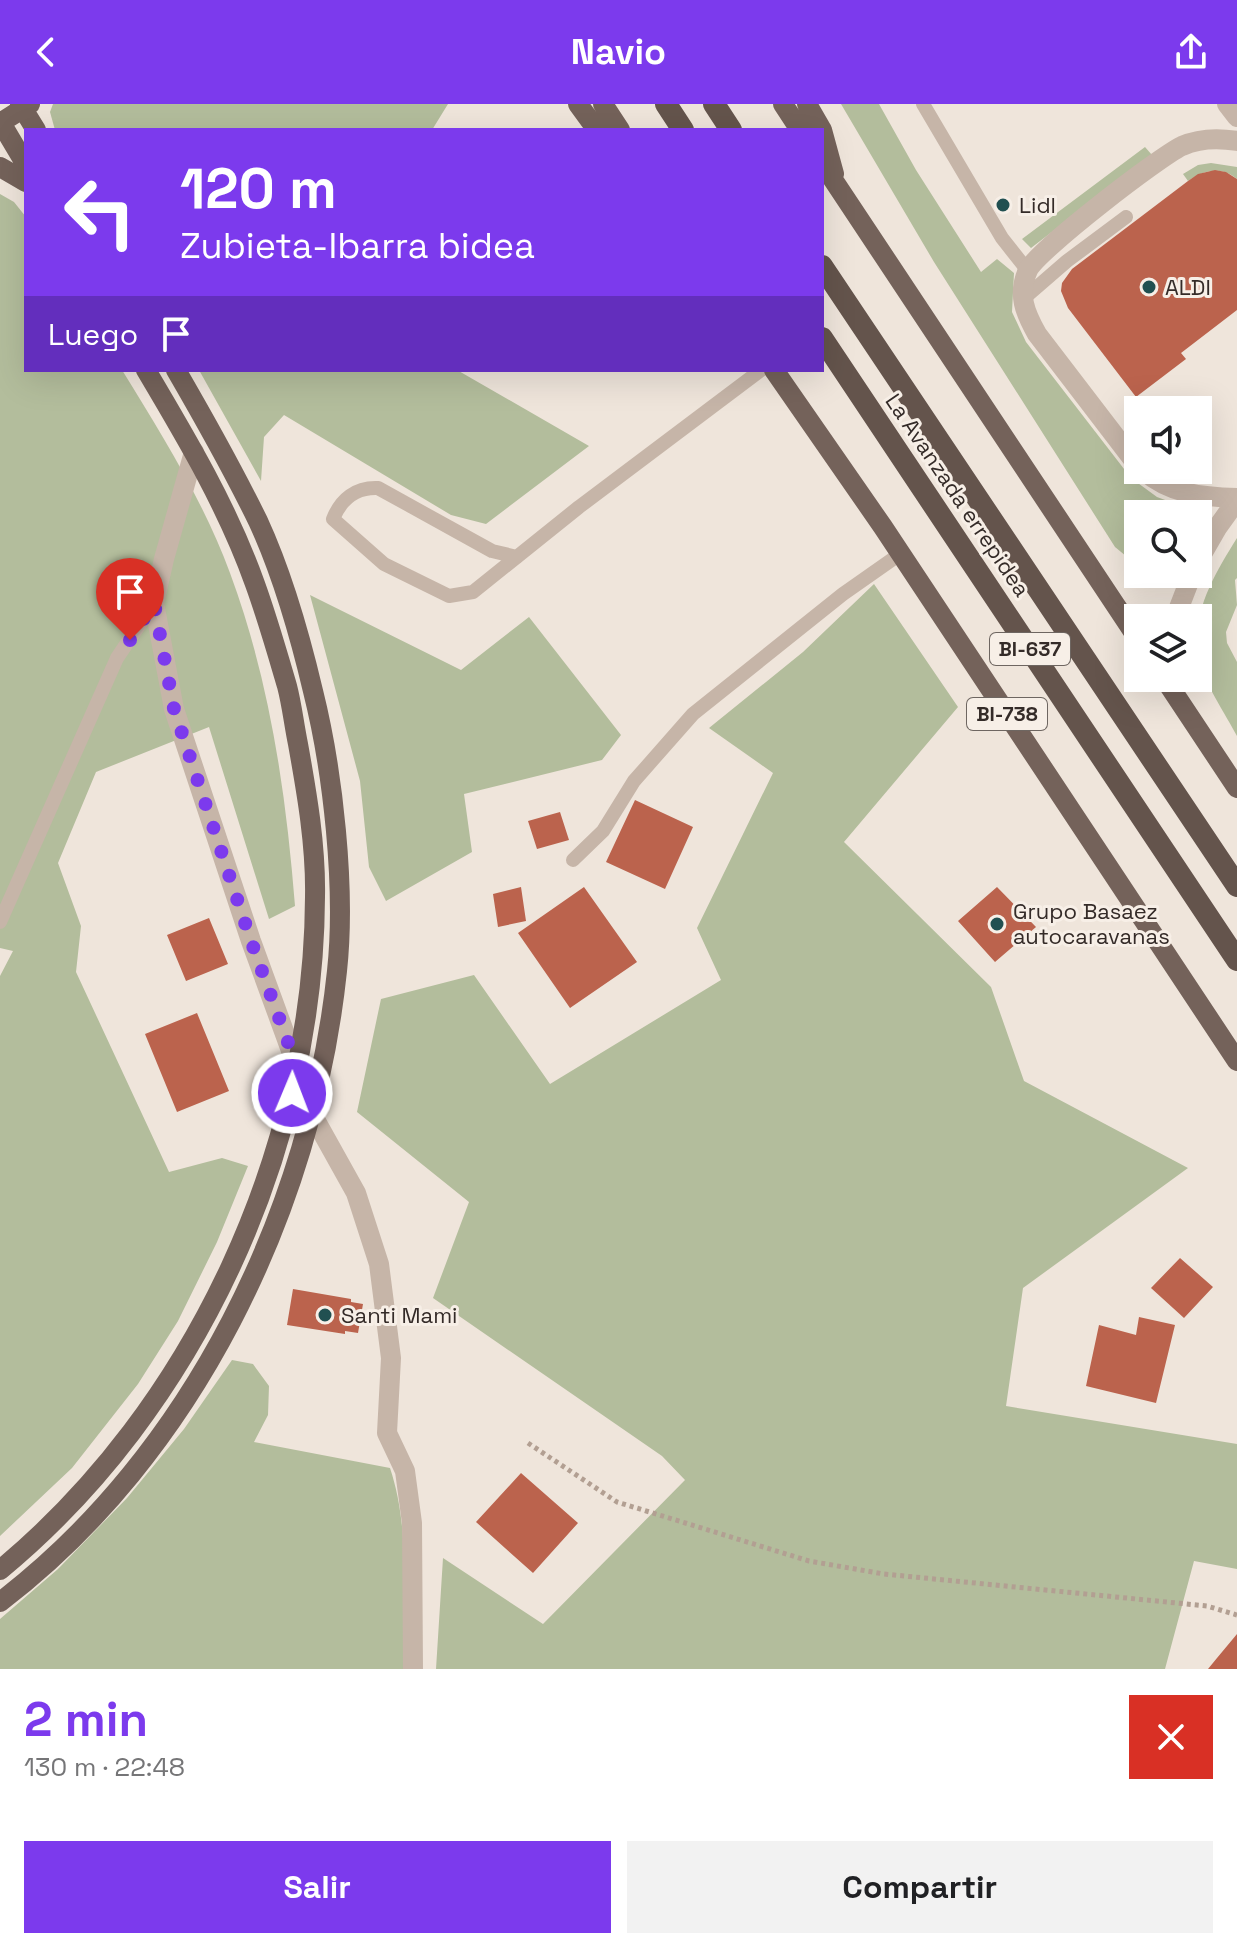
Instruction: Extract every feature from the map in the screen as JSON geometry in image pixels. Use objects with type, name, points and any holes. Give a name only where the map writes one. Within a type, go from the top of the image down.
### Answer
[{"type":"highway","points":[[666,104],[682,128]]},
{"type":"highway","points":[[714,104],[730,128]]},
{"type":"highway","name":"La Avanzada errepidea","points":[[824,269],[1237,886]]},
{"type":"highway","name":"La Avanzada errepidea","points":[[824,341],[1237,960]]},
{"type":"main road","points":[[578,104],[596,128]]},
{"type":"main road","points":[[603,104],[619,128]]},
{"type":"main road","points":[[783,104],[799,128]]},
{"type":"main road","points":[[807,104],[821,128]]},
{"type":"main road","points":[[24,162],[0,122],[24,106],[35,128]]},
{"type":"main road","points":[[824,137],[837,185]]},
{"type":"main road","points":[[824,166],[1124,618]]},
{"type":"main road","points":[[0,167],[24,181]]},
{"type":"main road","points":[[0,1570],[29,1546],[133,1432],[185,1355],[223,1285],[264,1184],[286,1119],[297,1067],[311,963],[316,896],[309,805],[287,688],[255,584],[232,528],[194,452],[147,372]]},
{"type":"main road","points":[[0,1602],[68,1542],[140,1463],[196,1383],[243,1303],[283,1203],[312,1114],[323,1069],[338,968],[339,890],[331,789],[313,691],[277,569],[259,523],[177,372]]},
{"type":"main road","name":"BI-738","points":[[775,372],[1237,1061]]},
{"type":"main road","points":[[1173,692],[1237,788]]},
{"type":"street","points":[[1227,104],[1237,117]]},
{"type":"street","points":[[1124,448],[1026,316],[1022,300],[1028,271],[1048,246],[1174,150],[1204,140],[1237,141]]},
{"type":"street","points":[[194,452],[154,603],[174,709],[251,941],[297,1067]]},
{"type":"street","points":[[1163,484],[1191,495],[1237,499],[1212,537]]},
{"type":"street","points":[[312,1114],[356,1193],[379,1264],[391,1358],[387,1433],[405,1471],[412,1523],[413,1669]]},
{"type":"lane","points":[[923,104],[1002,238],[1028,271]]},
{"type":"lane","points":[[1022,300],[1067,261],[1126,217]]},
{"type":"lane","points":[[517,557],[492,551],[378,488],[363,487],[339,505],[333,519],[384,564],[449,596],[473,592],[758,372]]},
{"type":"lane","points":[[573,860],[603,831],[634,781],[693,714],[843,594],[900,554]]},
{"type":"lane","points":[[0,922],[117,658],[154,603]]},
{"type":"path","points":[[528,1443],[617,1502],[809,1561],[884,1574],[1207,1606],[1237,1615]]},
{"type":"green space","points":[[53,104],[448,104],[433,128],[54,128],[50,112]]},
{"type":"green space","points":[[841,104],[879,104],[916,170],[981,272],[997,259],[1014,273],[1012,312],[1026,342],[1124,469],[1124,484],[1139,484],[1165,500],[1124,500],[1124,554],[1115,547],[934,262]]},
{"type":"green space","points":[[1145,147],[1152,155],[1031,248],[1022,239]]},
{"type":"green space","points":[[1211,163],[1237,167],[1237,179],[1225,172],[1212,171],[1188,181],[1183,174],[1198,165]]},
{"type":"green space","points":[[0,194],[14,202],[24,214],[24,372],[123,372],[181,469],[220,547],[244,614],[266,696],[287,821],[295,906],[269,919],[209,727],[96,772],[58,863],[81,926],[76,972],[169,1172],[222,1158],[248,1166],[217,1242],[178,1321],[138,1384],[72,1468],[0,1536],[0,976],[13,951],[0,948]]},
{"type":"green space","points":[[200,372],[460,372],[589,446],[486,524],[451,515],[284,415],[264,437],[261,481]]},
{"type":"green space","points":[[1237,538],[1237,605],[1226,632],[1227,643],[1237,662],[1237,736],[1212,691],[1212,604],[1203,604]]},
{"type":"green space","points":[[874,584],[958,707],[844,842],[991,987],[1024,1081],[1188,1168],[1023,1288],[1006,1406],[1237,1444],[1237,1569],[1194,1561],[1165,1669],[436,1669],[443,1558],[543,1624],[685,1480],[662,1456],[433,1298],[469,1202],[357,1112],[381,999],[474,975],[550,1084],[721,980],[697,928],[773,773],[709,728],[803,652]]},
{"type":"green space","points":[[310,595],[461,670],[529,617],[621,735],[602,760],[464,794],[472,852],[386,901],[369,867],[360,781]]},
{"type":"green space","points":[[232,1360],[253,1364],[269,1386],[268,1415],[254,1442],[390,1468],[397,1492],[403,1542],[403,1669],[0,1669],[0,1619],[58,1569],[127,1498],[184,1429]]},
{"type":"building","name":"ALDI","points":[[1215,170],[1237,179],[1237,310],[1181,353],[1186,359],[1135,396],[1068,308],[1061,291],[1062,283],[1072,269],[1198,174]]},
{"type":"building","points":[[635,800],[693,827],[665,889],[606,862]]},
{"type":"building","points":[[560,812],[569,840],[537,849],[528,821]]},
{"type":"building","points":[[521,887],[526,921],[498,927],[493,894]]},
{"type":"building","points":[[584,887],[637,962],[570,1008],[518,933]]},
{"type":"building","name":"Grupo Basaez autocaravanas","points":[[997,887],[1036,927],[995,962],[958,921]]},
{"type":"building","points":[[209,918],[228,964],[186,981],[167,935]]},
{"type":"building","points":[[197,1013],[229,1091],[177,1112],[145,1034]]},
{"type":"building","points":[[1180,1258],[1213,1287],[1184,1318],[1151,1288]]},
{"type":"building","name":"Santi Mami","points":[[293,1289],[363,1304],[358,1333],[345,1331],[345,1334],[287,1325]]},
{"type":"building","points":[[1139,1317],[1175,1325],[1156,1403],[1086,1386],[1099,1325],[1136,1335]]},
{"type":"building","points":[[521,1473],[578,1523],[533,1573],[476,1522]]},
{"type":"building","points":[[1237,1634],[1237,1669],[1208,1669],[1217,1658]]},
{"type":"place","name":"Lidl","points":[[1003,205]]},
{"type":"place","name":"ALDI","points":[[1149,287]]},
{"type":"place","name":"Grupo Basaez autocaravanas","points":[[997,924]]},
{"type":"place","name":"Santi Mami","points":[[325,1315]]},
{"type":"route","points":[[130,640],[154,603],[174,709],[251,941],[297,1067],[292,1093]]}]
